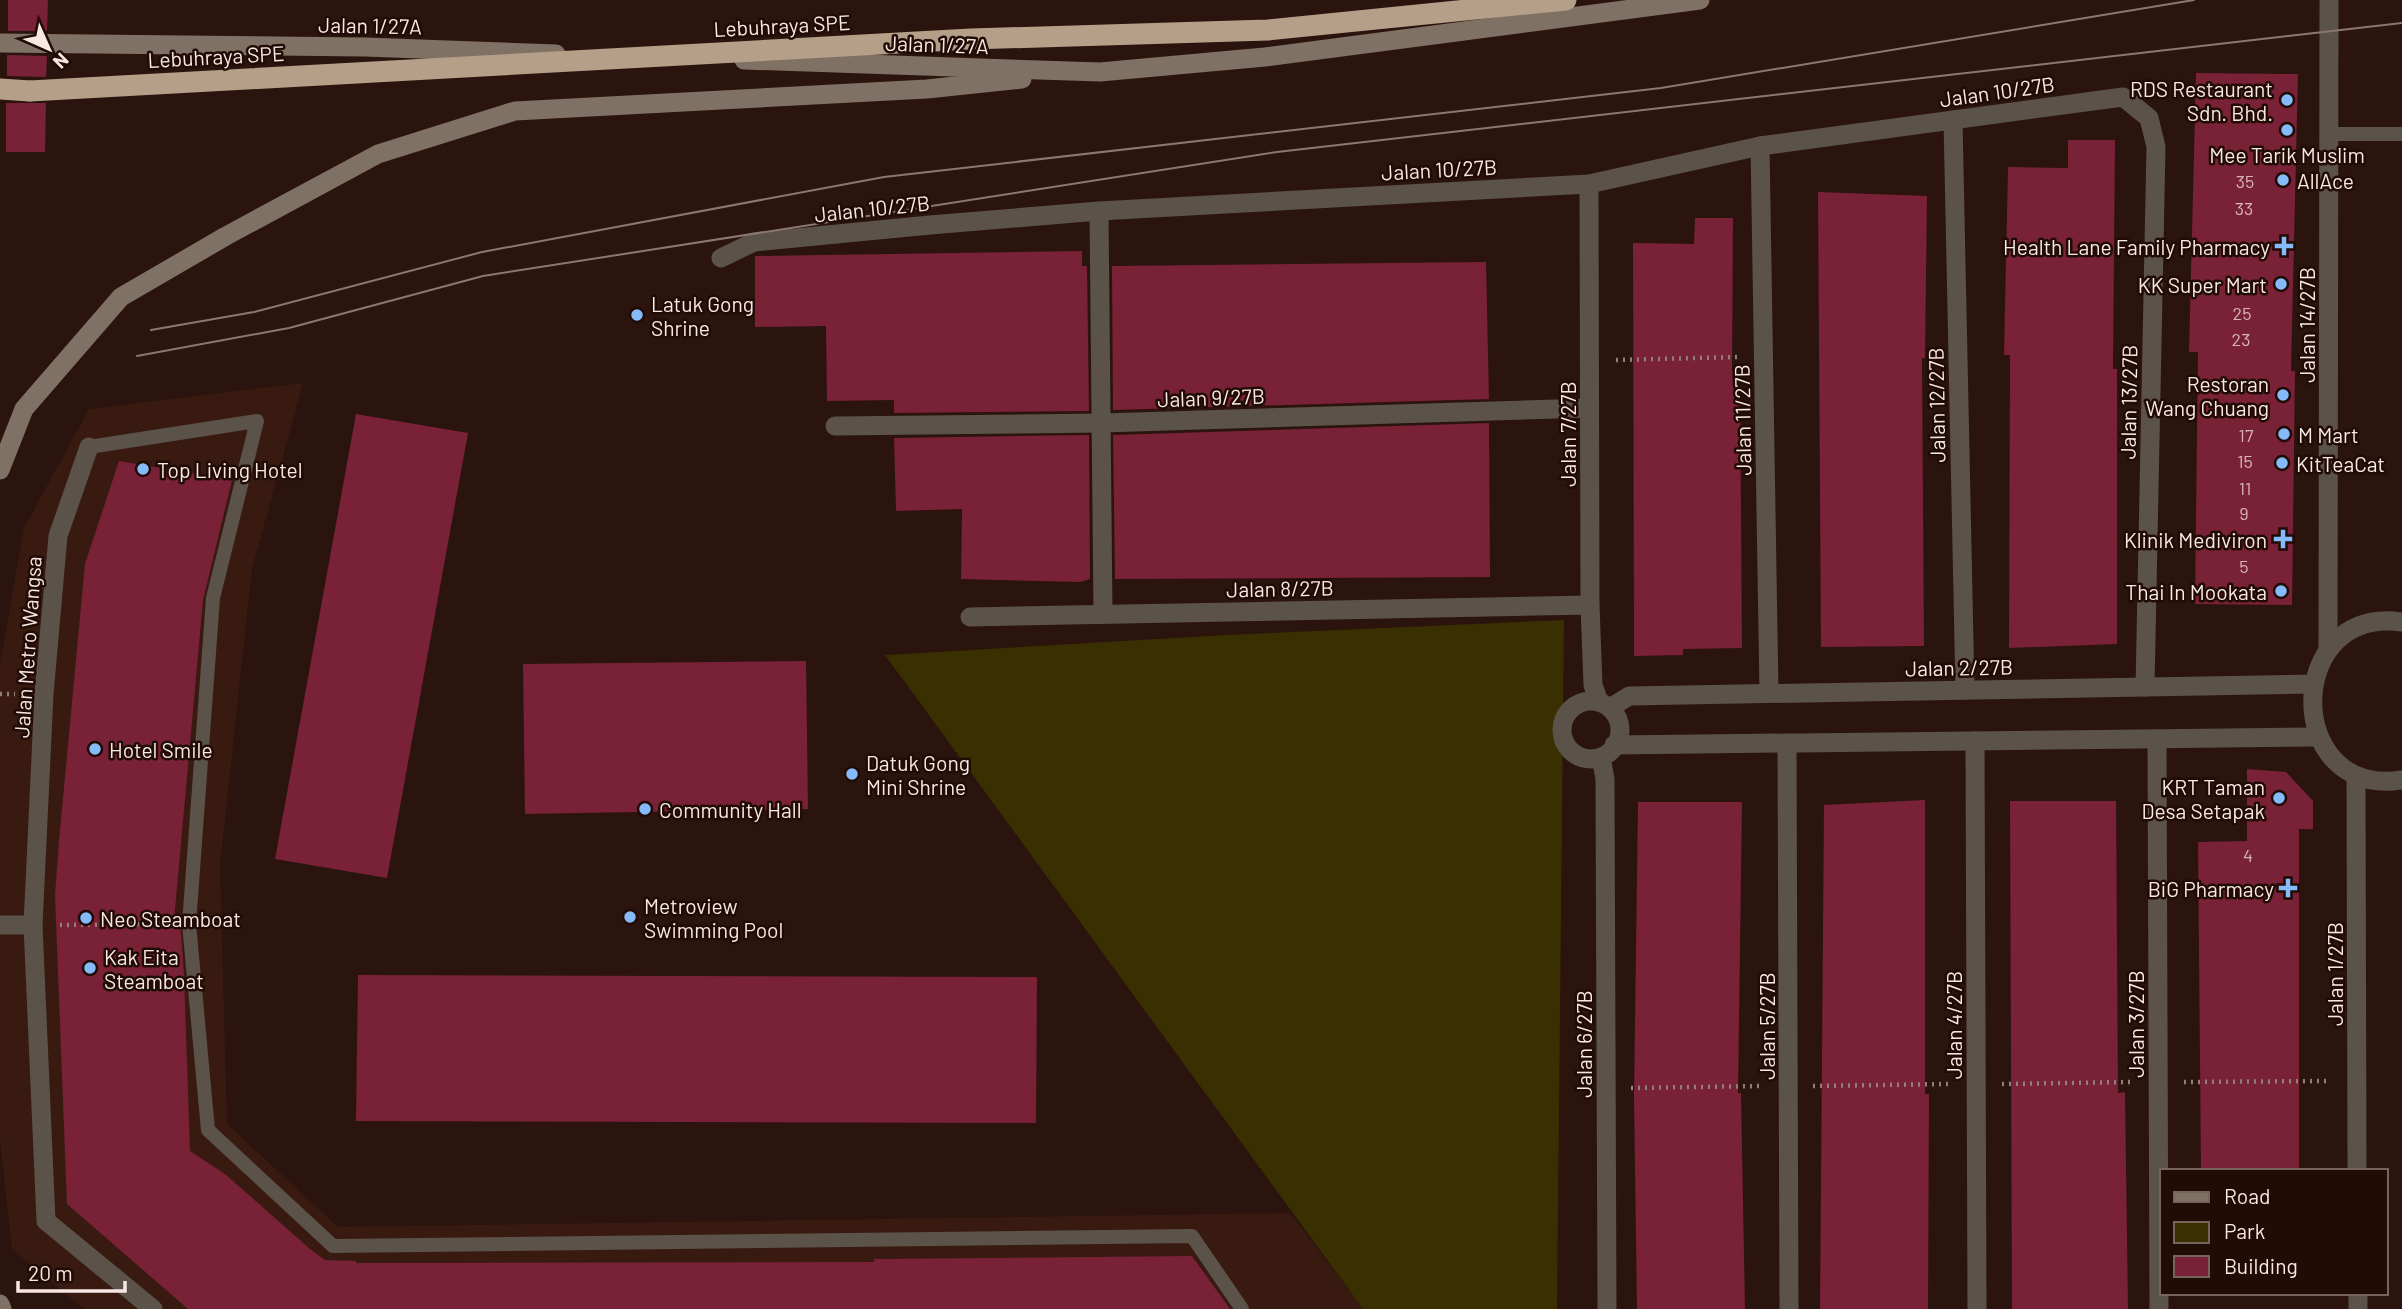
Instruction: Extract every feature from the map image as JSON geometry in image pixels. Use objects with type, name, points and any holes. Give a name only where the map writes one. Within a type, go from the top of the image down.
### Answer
[{"type":"highway","name":"Lebuhraya SPE","points":[[0,89],[58,90],[971,39],[1268,30],[1566,0]]},
{"type":"main road","name":"Jalan 1/27A","points":[[0,43],[379,48],[1100,72],[1279,55],[1700,0]]},
{"type":"main road","points":[[0,470],[24,409],[121,297],[377,154],[515,111],[927,89],[1100,72]]},
{"type":"main road","points":[[0,1304],[2,1309]]},
{"type":"street","name":"Jalan 14/27B","points":[[2328,650],[2329,0]]},
{"type":"street","name":"Jalan 10/27B","points":[[721,258],[754,242],[1099,211],[1590,184],[1760,146],[2123,97],[2149,118]]},
{"type":"street","name":"Jalan 13/27B","points":[[2145,687],[2156,147],[2149,118]]},
{"type":"street","name":"Jalan 12/27B","points":[[1954,120],[1965,690]]},
{"type":"street","name":"Jalan 11/27B","points":[[1760,146],[1769,693]]},
{"type":"street","name":"Jalan 7/27B","points":[[1590,184],[1590,605],[1597,699]]},
{"type":"street","points":[[1099,211],[1103,614]]},
{"type":"street","name":"Jalan 9/27B","points":[[835,426],[1103,423],[1588,408]]},
{"type":"street","name":"Jalan Metro Wangsa","points":[[89,447],[58,536],[44,694],[33,925],[46,1221],[153,1309]]},
{"type":"street","name":"Jalan 8/27B","points":[[970,617],[1590,605]]},
{"type":"street","points":[[2402,622],[2388,620],[2364,625],[2346,634],[2328,650],[2312,684],[2311,708],[2318,737],[2326,749],[2357,776],[2402,780]]},
{"type":"street","name":"Jalan 2/27B","points":[[1597,699],[1769,693],[2312,684]]},
{"type":"street","points":[[1605,779],[1578,756],[1563,738],[1562,725],[1567,714],[1597,699],[1617,717],[1620,729],[1607,751]]},
{"type":"street","points":[[1578,756],[1607,751],[1787,743],[2318,737]]},
{"type":"street","name":"Jalan 3/27B","points":[[2157,740],[2159,1309]]},
{"type":"street","name":"Jalan 4/27B","points":[[1975,741],[1977,1309]]},
{"type":"street","name":"Jalan 5/27B","points":[[1787,743],[1789,1309]]},
{"type":"street","name":"Jalan 6/27B","points":[[1607,751],[1607,1309]]},
{"type":"street","name":"Jalan 1/27B","points":[[2357,776],[2357,1169]]},
{"type":"street","points":[[0,925],[33,925]]},
{"type":"lane","points":[[2329,135],[2402,134]]},
{"type":"lane","points":[[89,447],[257,421],[213,598],[189,924],[208,1130],[332,1246],[1192,1236],[1241,1307]]},
{"type":"path","points":[[1591,361],[1764,356]]},
{"type":"path","points":[[33,925],[189,924]]},
{"type":"path","points":[[1606,1088],[2357,1080]]},
{"type":"shaded area","points":[[303,383],[252,569],[220,865],[227,1124],[338,1227],[1290,1213],[1363,1309],[84,1309],[12,1249],[0,1140],[0,664],[24,528],[89,409]]},
{"type":"green space","points":[[1564,620],[1557,1309],[1363,1309],[885,655],[1225,635]]},
{"type":"building","points":[[8,0],[48,0],[47,31],[8,31]]},
{"type":"building","points":[[7,55],[47,56],[46,77],[7,76]]},
{"type":"building","points":[[2196,73],[2298,74],[2291,371],[2295,371],[2292,605],[2195,604],[2198,352],[2189,352]]},
{"type":"building","points":[[6,103],[46,103],[45,152],[6,152]]},
{"type":"building","points":[[2068,140],[2115,140],[2113,369],[2117,369],[2117,644],[2009,648],[2010,355],[2004,355],[2008,167],[2068,168]]},
{"type":"building","points":[[1818,192],[1927,196],[1925,358],[1922,358],[1924,646],[1821,647]]},
{"type":"building","points":[[1695,218],[1733,218],[1732,371],[1740,371],[1742,648],[1683,649],[1683,655],[1634,656],[1633,243],[1694,244]]},
{"type":"building","points":[[1082,251],[1082,266],[1087,266],[1089,411],[894,413],[894,400],[827,401],[826,326],[755,327],[755,256]]},
{"type":"building","points":[[1486,262],[1489,399],[1113,410],[1112,266]]},
{"type":"building","points":[[356,414],[468,433],[387,878],[275,859]]},
{"type":"building","points":[[1489,423],[1490,577],[1115,579],[1113,435]]},
{"type":"building","points":[[1089,435],[1090,579],[1080,582],[961,579],[962,509],[896,511],[894,438]]},
{"type":"building","points":[[119,461],[232,480],[203,600],[174,921],[180,921],[184,974],[190,1151],[225,1174],[310,1249],[325,1260],[356,1263],[874,1262],[874,1259],[1192,1256],[1230,1309],[188,1309],[67,1204],[55,895],[85,564]]},
{"type":"building","points":[[806,661],[808,809],[525,814],[523,664]]},
{"type":"building","points":[[2247,769],[2286,772],[2313,801],[2313,829],[2299,829],[2299,1169],[2201,1169],[2198,842],[2247,841]]},
{"type":"building","points":[[1925,800],[1925,1094],[1929,1094],[1928,1309],[1820,1309],[1824,805]]},
{"type":"building","points":[[2010,801],[2116,801],[2118,1093],[2125,1092],[2128,1309],[2012,1309]]},
{"type":"building","points":[[1638,802],[1742,802],[1738,1093],[1741,1093],[1745,1309],[1637,1309],[1634,1098]]},
{"type":"building","points":[[358,975],[1037,977],[1036,1123],[356,1121]]},
{"type":"tram line","points":[[151,330],[254,312],[482,252],[884,177],[1661,88],[2194,0]]},
{"type":"tram line","points":[[137,356],[289,328],[483,276],[1277,152],[2402,23]]},
{"type":"place","name":"RDS Restaurant Sdn. Bhd.","points":[[2287,100]]},
{"type":"place","name":"Mee Tarik Muslim","points":[[2287,130]]},
{"type":"place","name":"AllAce","points":[[2283,180]]},
{"type":"place","name":"Health Lane Family Pharmacy","points":[[2284,246]]},
{"type":"place","name":"KK Super Mart","points":[[2281,284]]},
{"type":"place","name":"Latuk Gong Shrine","points":[[637,315]]},
{"type":"place","name":"Restoran Wang Chuang","points":[[2283,395]]},
{"type":"place","name":"M Mart","points":[[2284,434]]},
{"type":"place","name":"KitTeaCat","points":[[2282,463]]},
{"type":"place","name":"Top Living Hotel","points":[[143,469]]},
{"type":"place","name":"Klinik Mediviron","points":[[2283,539]]},
{"type":"place","name":"Thai In Mookata","points":[[2281,591]]},
{"type":"place","name":"Hotel Smile","points":[[95,749]]},
{"type":"place","name":"Datuk Gong Mini Shrine","points":[[852,774]]},
{"type":"place","name":"KRT Taman Desa Setapak","points":[[2279,798]]},
{"type":"place","name":"Community Hall","points":[[645,809]]},
{"type":"place","name":"BiG Pharmacy","points":[[2288,888]]},
{"type":"place","name":"Metroview Swimming Pool","points":[[630,917]]},
{"type":"place","name":"Neo Steamboat","points":[[86,918]]},
{"type":"place","name":"Kak Eita Steamboat","points":[[90,968]]}]
